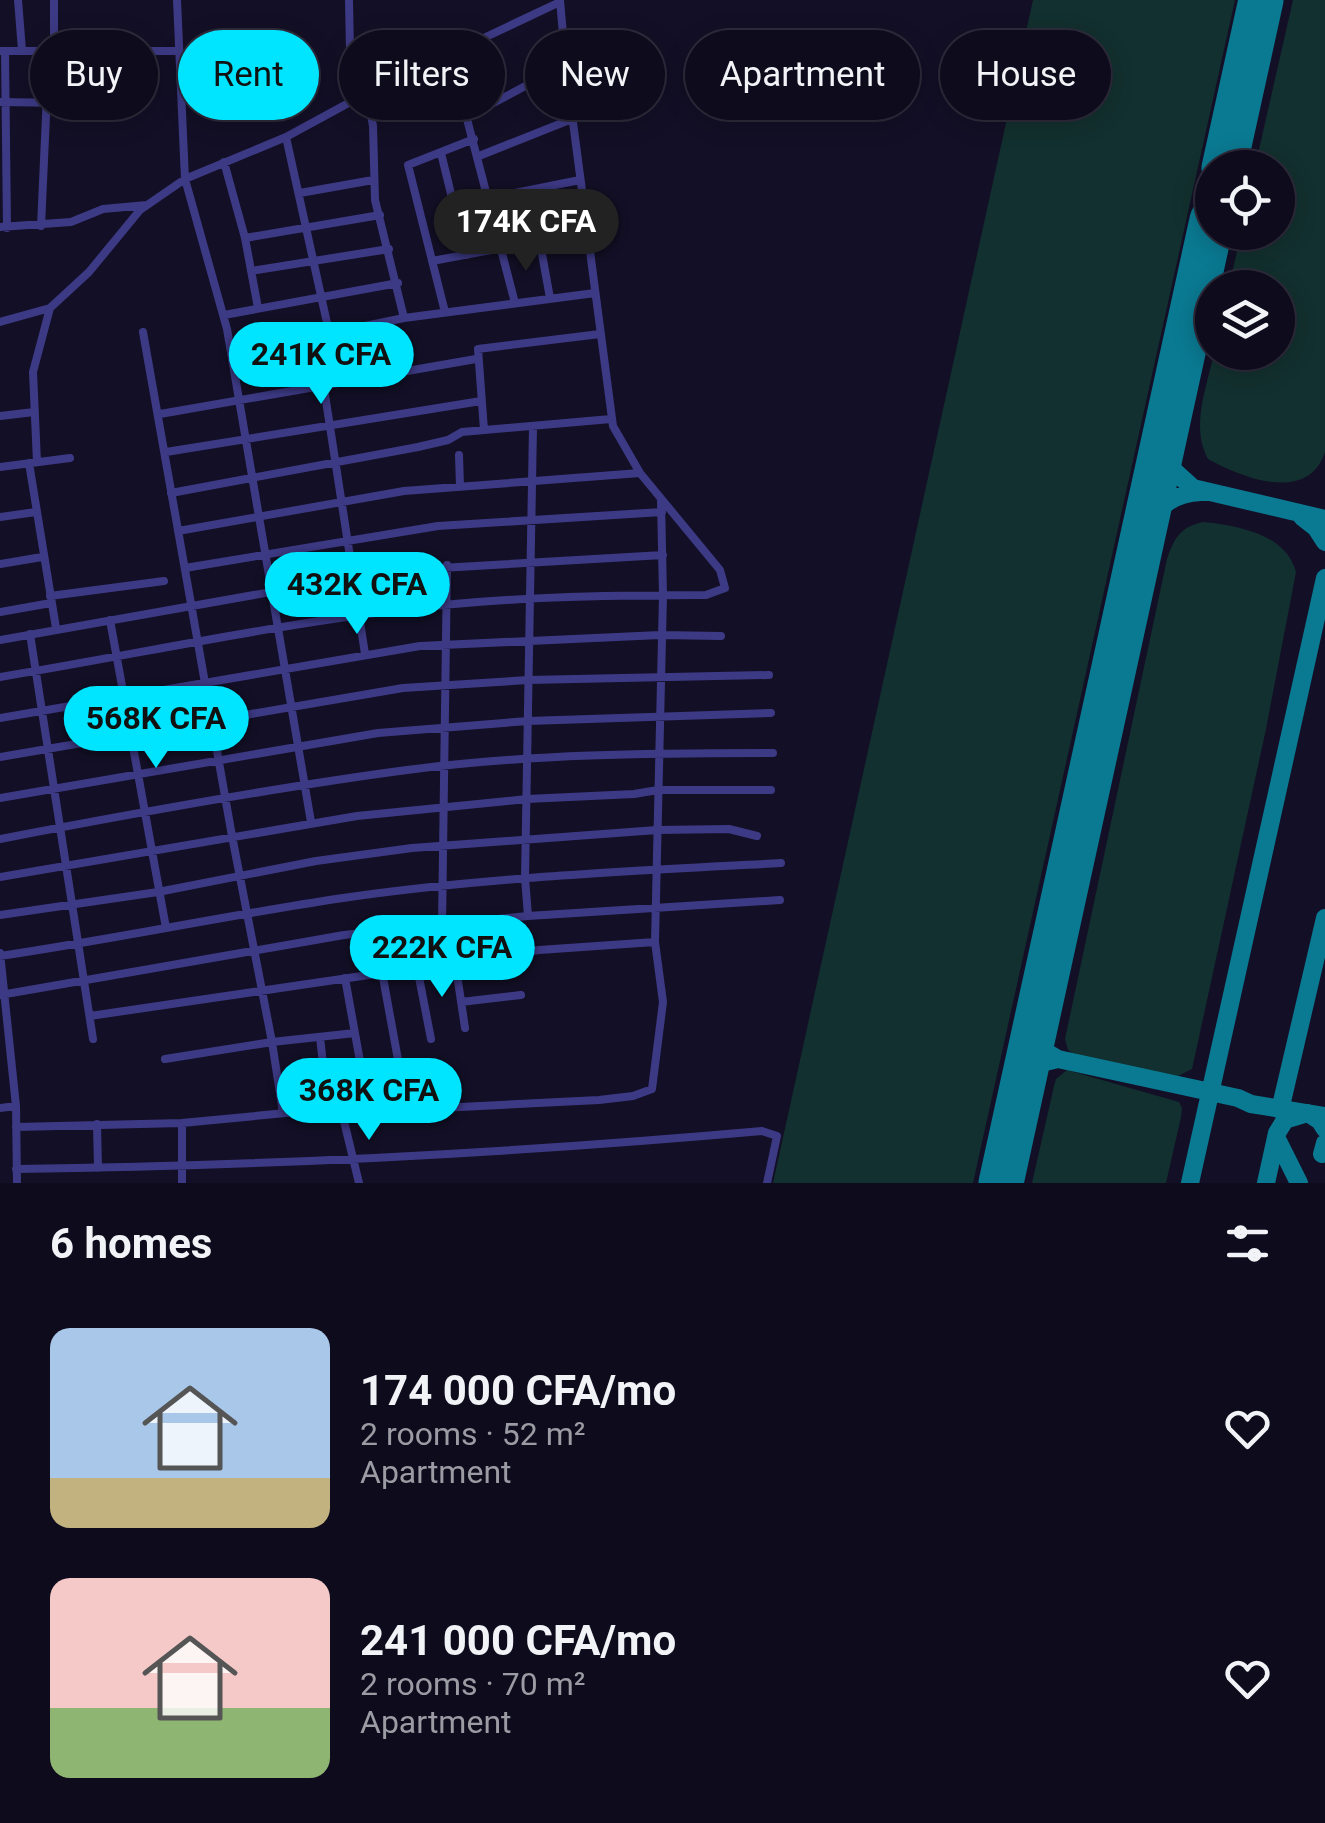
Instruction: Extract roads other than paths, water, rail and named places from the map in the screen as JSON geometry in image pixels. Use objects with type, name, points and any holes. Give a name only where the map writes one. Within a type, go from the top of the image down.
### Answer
[{"type":"street","points":[[18,0],[22,50]]},
{"type":"street","points":[[53,30],[54,0]]},
{"type":"street","points":[[177,0],[178,30]]},
{"type":"street","points":[[349,0],[350,30]]},
{"type":"street","points":[[500,30],[560,1],[563,30]]},
{"type":"street","points":[[30,50],[3,51],[3,228],[71,222],[104,209],[147,205]]},
{"type":"street","points":[[3,102],[30,103]]},
{"type":"street","points":[[0,322],[50,308],[89,272],[147,205],[185,179],[286,138],[339,108]]},
{"type":"street","points":[[41,226],[47,120]]},
{"type":"street","points":[[182,120],[185,179],[224,315],[311,822]]},
{"type":"street","points":[[372,120],[373,180],[404,318]]},
{"type":"street","points":[[468,120],[515,302]]},
{"type":"street","points":[[479,156],[569,120]]},
{"type":"street","points":[[0,677],[359,616],[446,606],[721,592],[726,582],[720,570],[640,473],[611,419],[572,120]]},
{"type":"street","points":[[286,138],[329,332]]},
{"type":"street","points":[[445,312],[408,164],[474,139]]},
{"type":"street","points":[[441,153],[466,255]]},
{"type":"street","points":[[224,162],[245,238],[258,308]]},
{"type":"street","points":[[300,193],[373,180]]},
{"type":"street","points":[[490,198],[580,180]]},
{"type":"street","points":[[245,238],[380,215]]},
{"type":"street","points":[[432,261],[587,233]]},
{"type":"street","points":[[540,243],[550,298]]},
{"type":"street","points":[[251,271],[389,249]]},
{"type":"street","points":[[224,315],[398,283]]},
{"type":"street","points":[[254,348],[315,339],[329,332],[404,318],[594,293]]},
{"type":"street","points":[[50,308],[33,372],[33,462],[42,557],[56,628]]},
{"type":"street","points":[[143,332],[283,1114]]},
{"type":"street","points":[[484,430],[476,360],[480,348],[600,334]]},
{"type":"street","points":[[315,339],[365,654]]},
{"type":"street","points":[[160,414],[476,360]]},
{"type":"street","points":[[166,452],[482,400]]},
{"type":"street","points":[[0,416],[34,412]]},
{"type":"street","points":[[171,493],[448,440],[457,433],[611,419]]},
{"type":"street","points":[[528,916],[525,878],[532,427]]},
{"type":"street","points":[[459,454],[460,486]]},
{"type":"street","points":[[0,467],[70,458]]},
{"type":"street","points":[[178,531],[404,491],[640,473]]},
{"type":"street","points":[[16,1127],[182,1122],[328,1109],[342,1113],[600,1100],[646,1094],[655,1082],[662,1026],[655,942],[663,595],[661,500]]},
{"type":"street","points":[[0,517],[36,512]]},
{"type":"street","points":[[184,568],[438,526],[662,512]]},
{"type":"street","points":[[0,640],[389,570],[663,555]]},
{"type":"street","points":[[0,564],[42,557]]},
{"type":"street","points":[[442,964],[439,925],[445,806],[447,566]]},
{"type":"street","points":[[0,612],[51,599],[164,581]]},
{"type":"street","points":[[110,620],[166,928]]},
{"type":"street","points":[[30,634],[93,1040]]},
{"type":"street","points":[[0,718],[365,654],[446,645],[660,635],[722,636]]},
{"type":"street","points":[[0,757],[292,706],[445,685],[768,675]]},
{"type":"street","points":[[0,798],[298,745],[444,727],[772,713]]},
{"type":"street","points":[[0,839],[226,797],[445,767],[658,754],[774,753]]},
{"type":"street","points":[[0,876],[311,822],[445,806],[658,790],[771,790]]},
{"type":"street","points":[[0,915],[158,892],[376,852],[442,845],[657,830],[729,829],[757,836]]},
{"type":"street","points":[[17,1183],[16,1106],[0,955],[248,912],[442,887],[658,867],[781,863]]},
{"type":"street","points":[[2,994],[344,935],[528,916],[780,900]]},
{"type":"street","points":[[90,1016],[539,950],[655,942]]},
{"type":"street","points":[[454,962],[465,1028]]},
{"type":"street","points":[[417,967],[431,1039]]},
{"type":"street","points":[[382,972],[407,1109]]},
{"type":"street","points":[[346,978],[368,1111]]},
{"type":"street","points":[[461,1002],[521,995]]},
{"type":"street","points":[[165,1059],[355,1033]]},
{"type":"street","points":[[320,1037],[328,1109]]},
{"type":"street","points":[[0,1108],[16,1106]]},
{"type":"street","points":[[342,1113],[359,1183]]},
{"type":"street","points":[[182,1122],[182,1183]]},
{"type":"street","points":[[97,1124],[100,1183]]},
{"type":"street","points":[[16,1168],[354,1160],[646,1143],[762,1132],[777,1136],[767,1183]]}]
